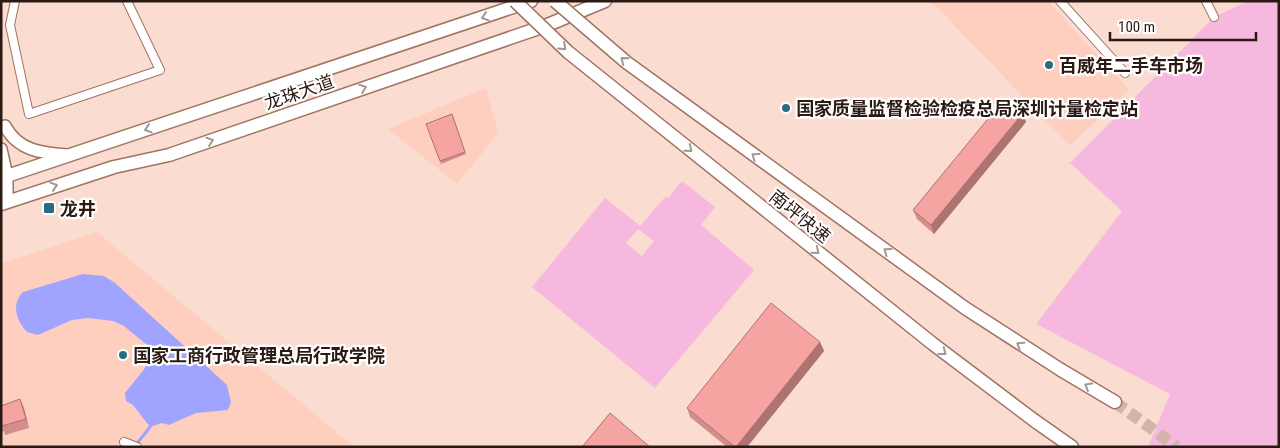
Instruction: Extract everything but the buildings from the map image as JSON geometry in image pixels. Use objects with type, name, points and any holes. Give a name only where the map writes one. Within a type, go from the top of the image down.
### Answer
[{"type":"main road","name":"南坪快速","points":[[515,1],[568,52],[933,344],[1035,422],[1072,447]]},
{"type":"main road","name":"龙珠大道","points":[[4,177],[531,1]]},
{"type":"main road","name":"南坪快速","points":[[555,1],[626,62],[978,317],[1115,402]]},
{"type":"main road","name":"龙珠大道","points":[[3,199],[114,167],[169,155],[546,26],[605,1]]},
{"type":"main road","points":[[6,126],[13,139],[24,147],[38,152],[69,156]]},
{"type":"main road","points":[[1,149],[4,177],[3,199]]},
{"type":"street","points":[[15,1],[10,25],[29,114],[160,70],[128,1]]},
{"type":"street","points":[[1060,1],[1125,73]]},
{"type":"street","points":[[1206,1],[1214,17]]},
{"type":"street","points":[[124,442],[137,447]]},
{"type":"shaded area","name":"百威年二手车市场","points":[[931,1],[1048,1],[1129,90],[1070,146]]},
{"type":"shaded area","points":[[1248,1],[1279,1],[1279,447],[1148,447],[1170,394],[1036,324],[1122,211],[1070,163],[1214,17]]},
{"type":"shaded area","points":[[486,88],[498,133],[457,184],[388,129]]},
{"type":"shaded area","points":[[682,181],[715,207],[701,225],[754,270],[655,388],[532,287],[605,198],[640,226],[666,196],[668,198]],"holes":[[[638,229],[654,241],[642,256],[626,243]]]},
{"type":"shaded area","name":"国家工商行政管理总局行政学院","points":[[97,232],[354,447],[1,447],[1,264]]},
{"type":"water","points":[[83,274],[104,276],[115,283],[227,385],[231,402],[228,410],[196,413],[169,425],[162,423],[150,427],[133,405],[126,401],[125,393],[145,368],[151,355],[147,345],[124,326],[113,321],[88,318],[72,320],[38,335],[27,332],[16,312],[17,302],[23,292]]},
{"type":"waterway","points":[[135,446],[150,427]]},
{"type":"tunnel","points":[[1115,402],[1177,447]]},
{"type":"place","name":"百威年二手车市场","points":[[1049,65]]},
{"type":"place","name":"国家质量监督检验检疫总局深圳计量检定站","points":[[786,108]]},
{"type":"place","name":"龙井","points":[[49,208]]},
{"type":"place","name":"国家工商行政管理总局行政学院","points":[[123,355]]}]
